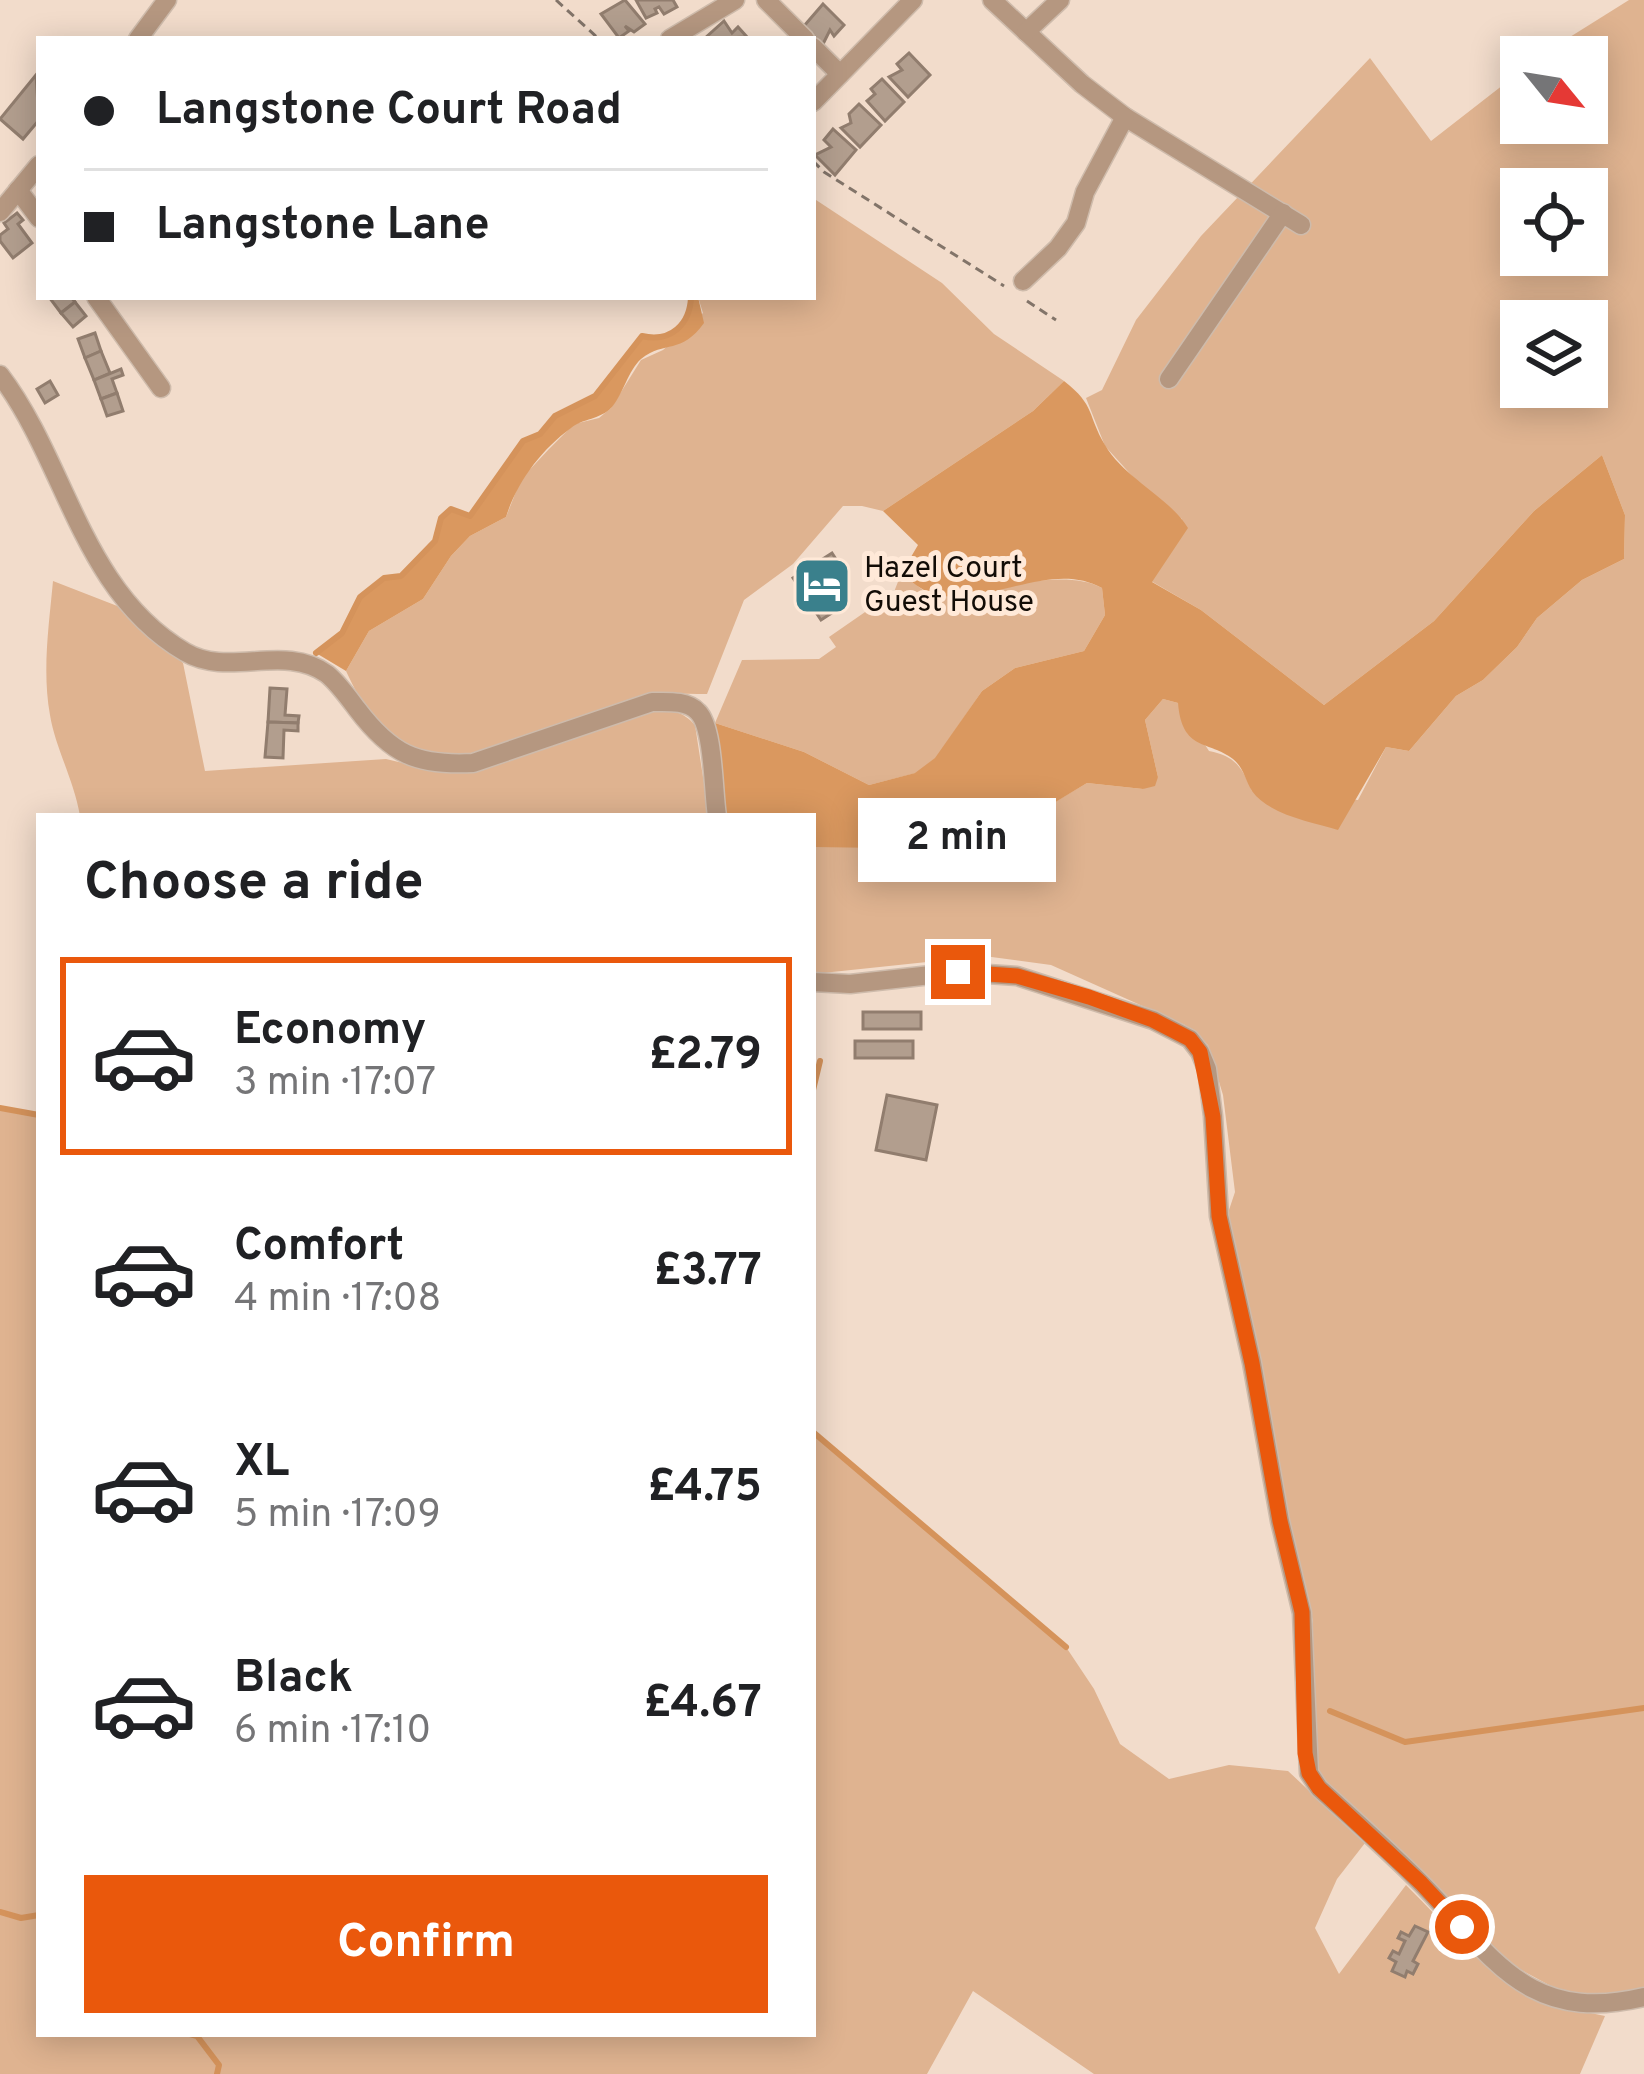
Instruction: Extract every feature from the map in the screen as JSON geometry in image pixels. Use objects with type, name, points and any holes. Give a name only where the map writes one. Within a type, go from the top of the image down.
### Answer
[{"type":"street","points":[[140,36],[167,0]]},
{"type":"street","points":[[675,36],[735,0]]},
{"type":"street","points":[[766,0],[802,36]]},
{"type":"street","points":[[816,100],[913,0]]},
{"type":"street","points":[[992,0],[1082,84],[1125,117],[1301,225]]},
{"type":"street","points":[[1026,32],[1060,0]]},
{"type":"street","points":[[816,50],[840,74]]},
{"type":"street","points":[[1023,281],[1076,223],[1085,192],[1125,117]]},
{"type":"street","points":[[0,212],[36,169]]},
{"type":"street","points":[[18,190],[36,214]]},
{"type":"street","points":[[1169,379],[1283,213]]},
{"type":"street","points":[[98,300],[161,388]]},
{"type":"street","points":[[0,375],[21,403],[45,450],[83,539],[136,608],[185,652],[215,663],[297,661],[325,673],[395,749],[442,764],[473,763],[652,702],[678,702],[696,709],[706,723],[717,813]]},
{"type":"street","points":[[816,982],[850,984],[958,972],[1017,976],[1109,1004],[1190,1039],[1207,1070],[1219,1216],[1302,1612],[1309,1773],[1503,1970],[1543,1994],[1568,2002],[1614,2004],[1644,1997]]},
{"type":"path","points":[[556,0],[596,36]]},
{"type":"path","points":[[816,164],[1056,320]]},
{"type":"shaded area","points":[[1629,0],[1644,0],[1644,1989],[1591,1998],[1562,1992],[1501,1959],[1327,1789],[1313,1767],[1313,1621],[1282,1506],[1226,1219],[1235,1192],[1223,1095],[1208,1045],[1185,1025],[1051,965],[984,956],[816,974],[816,847],[1038,812],[1087,783],[1143,789],[1158,777],[1145,720],[1163,699],[1178,703],[1209,751],[1236,764],[1252,791],[1358,800],[1386,747],[1409,751],[1456,696],[1483,680],[1517,647],[1537,618],[1582,580],[1624,559],[1625,515],[1602,455],[1534,511],[1434,621],[1324,705],[1201,610],[1151,581],[1182,519],[1143,488],[1105,446],[1086,398],[1102,390],[1136,320],[1201,236],[1370,58],[1431,141],[1500,87],[1500,144],[1608,144],[1608,36],[1572,36]]},
{"type":"shaded area","points":[[816,200],[942,283],[994,334],[1064,381],[1033,411],[883,511],[843,506],[793,564],[744,600],[707,694],[643,702],[473,755],[442,757],[404,747],[366,708],[346,671],[369,631],[423,599],[470,536],[506,517],[521,479],[549,449],[574,424],[599,418],[611,408],[641,360],[663,350],[703,313],[699,300],[816,300]]},
{"type":"shaded area","points":[[690,300],[699,300],[704,323],[696,333],[641,359],[612,407],[576,425],[550,446],[523,479],[506,517],[470,536],[423,599],[369,631],[346,671],[316,653],[342,633],[360,597],[384,578],[401,576],[435,542],[441,518],[451,509],[470,516],[523,441],[540,434],[555,416],[595,396],[642,336],[670,334],[687,316]]},
{"type":"shaded area","points":[[1064,381],[1074,390],[1114,457],[1188,528],[1152,582],[1201,610],[1324,705],[1434,621],[1534,511],[1602,455],[1625,515],[1624,559],[1582,580],[1537,618],[1517,647],[1483,680],[1456,696],[1409,751],[1386,747],[1338,830],[1269,806],[1252,791],[1237,763],[1191,737],[1178,703],[1163,699],[1145,720],[1158,777],[1155,786],[1087,783],[1039,812],[884,848],[816,847],[816,813],[726,813],[715,723],[804,752],[869,785],[915,773],[935,758],[982,691],[1015,668],[1084,651],[1105,615],[1102,588],[1062,579],[975,595],[933,594],[901,574],[918,545],[883,511],[1033,411]]},
{"type":"shaded area","points":[[901,574],[939,595],[1045,580],[1086,582],[1102,588],[1105,615],[1084,651],[1015,668],[982,691],[936,758],[916,773],[869,785],[804,752],[715,723],[742,660],[819,659],[836,647],[829,637],[894,592]]},
{"type":"shaded area","points":[[53,581],[125,609],[183,663],[205,771],[386,759],[428,769],[656,710],[668,711],[695,725],[709,813],[79,813],[52,727],[47,648]]},
{"type":"shaded area","points":[[0,1108],[36,1114],[36,2037],[816,2037],[816,1435],[1066,1647],[1094,1689],[1120,1744],[1169,1779],[1229,1765],[1288,1771],[1365,1843],[1337,1879],[1315,1928],[1339,1974],[1406,1885],[1472,1951],[1516,1984],[1542,1998],[1605,2016],[1580,2074],[1094,2074],[973,1991],[927,2074],[0,2074]]},
{"type":"building","points":[[625,0],[645,24],[634,32],[625,26],[629,31],[618,36],[601,14]]},
{"type":"building","points":[[636,0],[673,0],[677,7],[664,14],[659,7],[646,18]]},
{"type":"building","points":[[823,4],[844,25],[834,36],[830,30],[822,46],[804,26]]},
{"type":"building","points":[[724,21],[732,33],[738,27],[746,36],[707,36]]},
{"type":"building","points":[[909,53],[930,75],[908,97],[889,77],[902,70],[897,64]]},
{"type":"building","points":[[36,75],[36,124],[23,139],[0,119]]},
{"type":"building","points":[[882,79],[904,102],[885,121],[867,101]]},
{"type":"building","points":[[859,104],[881,125],[860,147],[841,128],[851,123],[849,114]]},
{"type":"building","points":[[833,129],[856,150],[835,175],[816,156],[831,147],[824,140]]},
{"type":"building","points":[[17,213],[23,220],[18,224],[32,243],[13,258],[0,235],[8,229],[4,223]]},
{"type":"building","points":[[51,300],[73,300],[75,302],[61,313]]},
{"type":"building","points":[[75,302],[86,316],[73,327],[61,313]]},
{"type":"building","points":[[95,333],[101,351],[85,358],[78,339]]},
{"type":"building","points":[[101,351],[110,373],[94,380],[85,358]]},
{"type":"building","points":[[121,369],[123,375],[112,379],[117,393],[101,399],[94,380]]},
{"type":"building","points":[[50,381],[58,395],[45,403],[37,389]]},
{"type":"building","points":[[117,393],[123,411],[107,416],[101,399]]},
{"type":"building","points":[[832,553],[845,573],[830,583],[844,605],[821,620],[793,578]]},
{"type":"building","points":[[270,688],[287,689],[285,715],[299,716],[298,723],[268,722]]},
{"type":"building","points":[[268,722],[298,723],[298,731],[284,730],[283,758],[265,757]]},
{"type":"building","points":[[863,1012],[921,1012],[921,1029],[863,1029]]},
{"type":"building","points":[[855,1041],[913,1041],[913,1058],[855,1058]]},
{"type":"building","points":[[887,1095],[937,1105],[926,1160],[876,1150]]},
{"type":"building","points":[[1415,1926],[1428,1932],[1413,1961],[1418,1964],[1413,1974],[1407,1971],[1405,1977],[1392,1971],[1396,1962],[1389,1958],[1393,1951],[1399,1954],[1405,1941],[1398,1938],[1401,1932],[1409,1936]]},
{"type":"waterway","points":[[316,653],[342,633],[360,597],[384,578],[401,576],[435,541],[441,518],[451,509],[470,516],[523,441],[540,434],[555,416],[595,396],[642,336],[662,337],[677,329],[690,300]]},
{"type":"waterway","points":[[816,1078],[820,1061]]},
{"type":"waterway","points":[[0,1108],[36,1114]]},
{"type":"waterway","points":[[816,1435],[1066,1647]]},
{"type":"waterway","points":[[1330,1711],[1405,1742],[1644,1708]]},
{"type":"waterway","points":[[0,1912],[21,1918],[36,1916]]},
{"type":"waterway","points":[[198,2037],[219,2065],[217,2074]]},
{"type":"place","name":"Hazel Court Guest House","points":[[822,586]]},
{"type":"route","points":[[958,972],[1017,976],[1089,997],[1153,1020],[1190,1039],[1200,1052],[1213,1117],[1219,1216],[1302,1612],[1309,1773],[1462,1927]]}]
